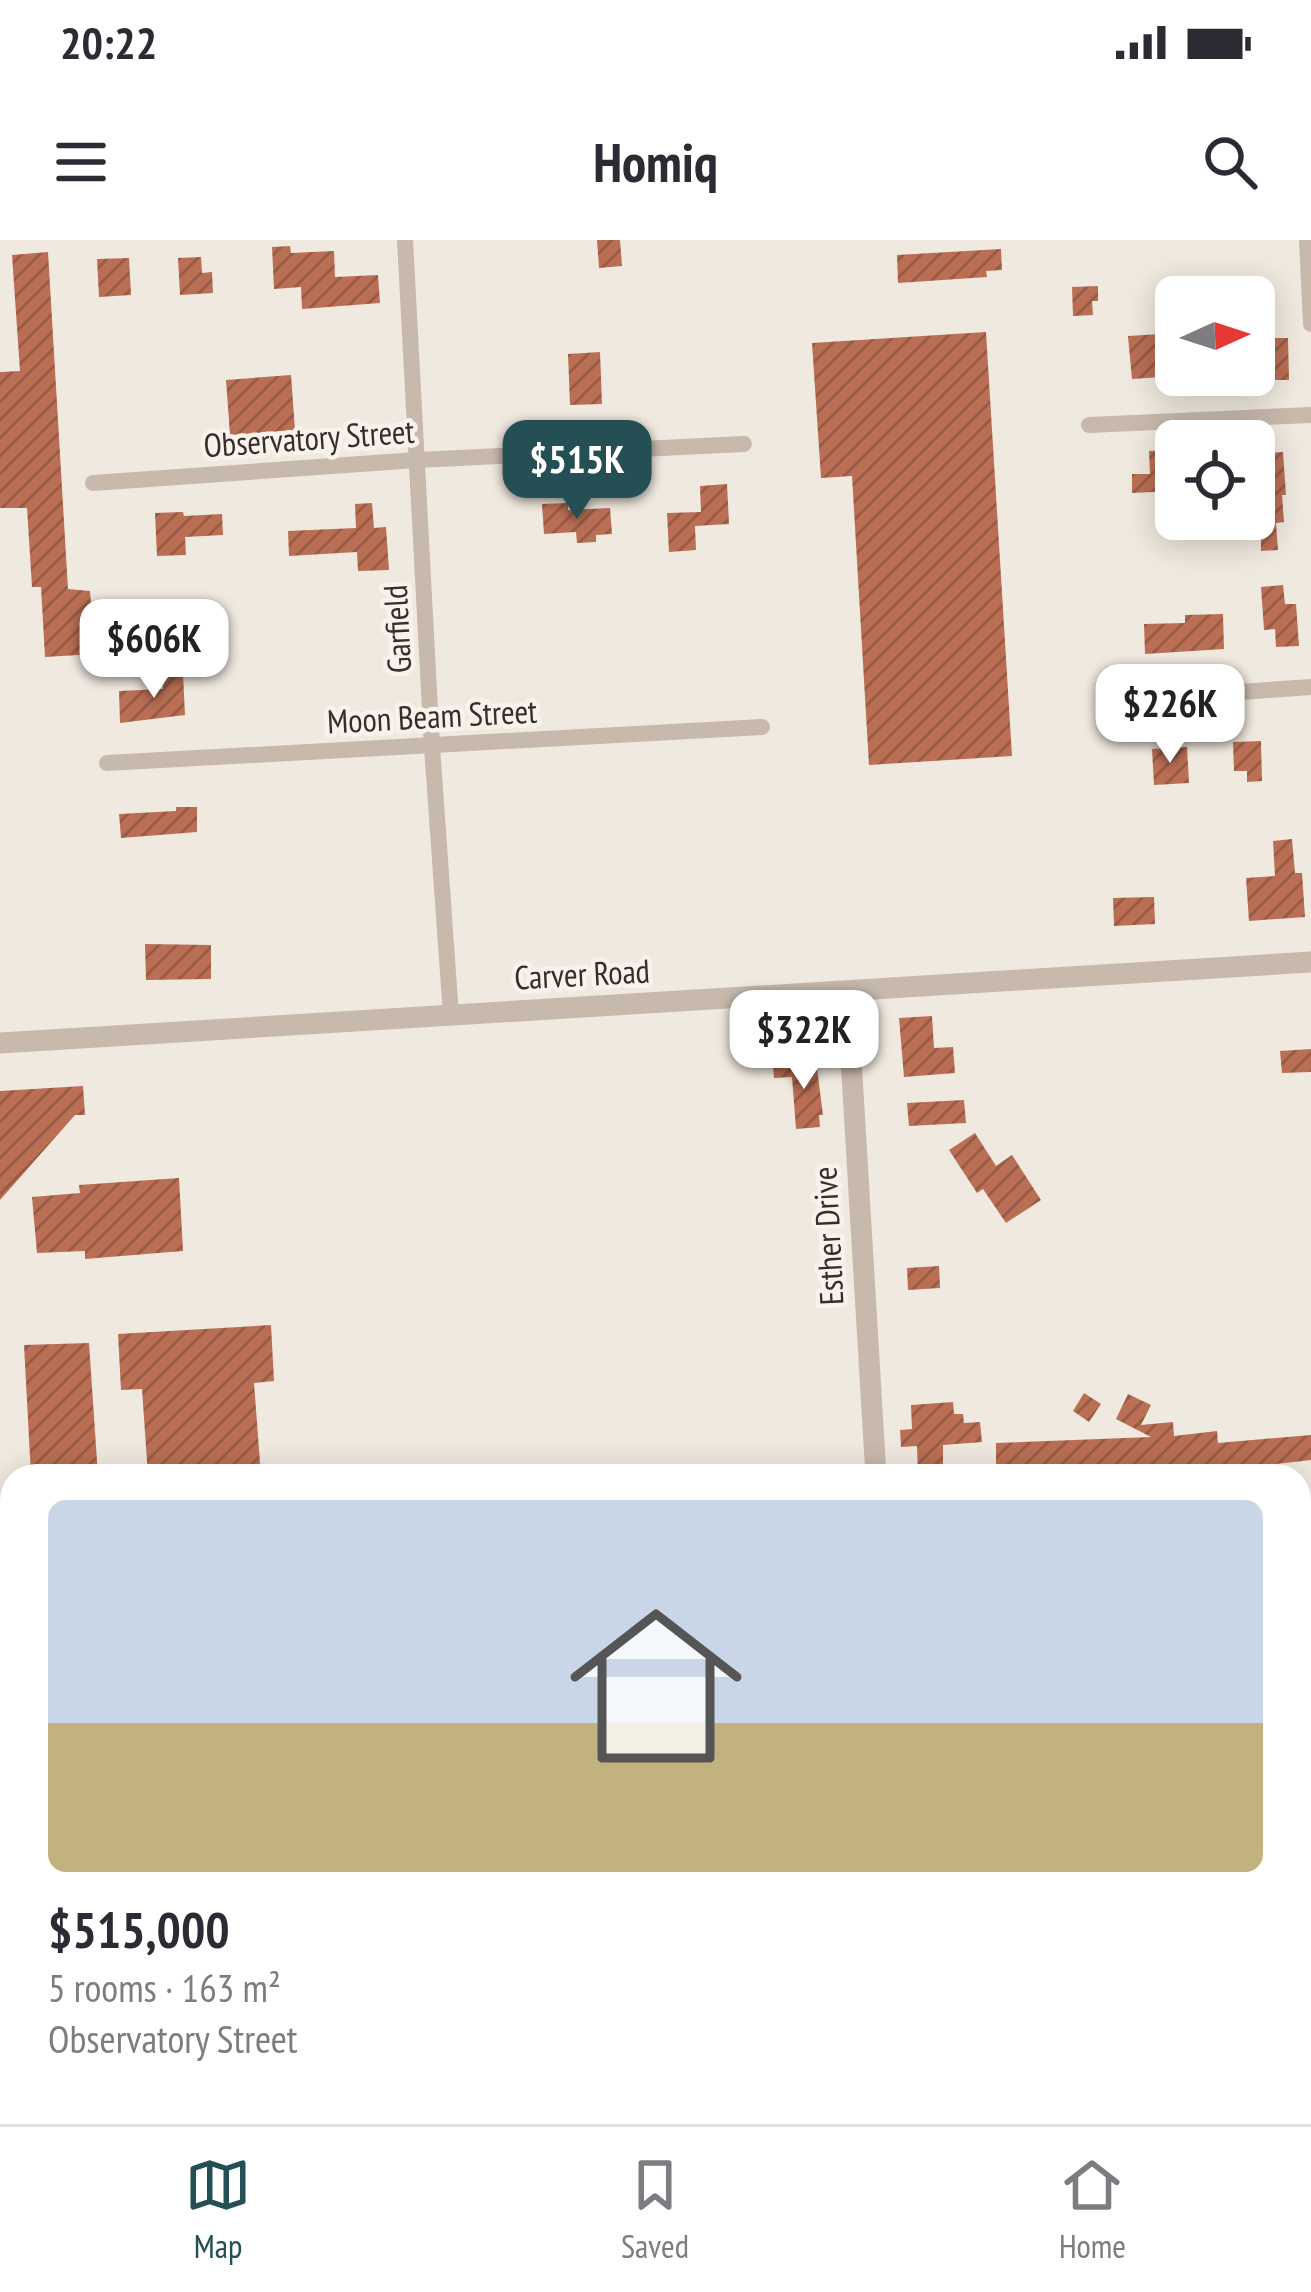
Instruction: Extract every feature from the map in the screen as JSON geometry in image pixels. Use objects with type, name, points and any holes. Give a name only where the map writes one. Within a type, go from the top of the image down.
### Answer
[{"type":"street","name":"Garfield","points":[[405,240],[432,747],[452,1015]]},
{"type":"street","points":[[1307,240],[1311,324]]},
{"type":"street","points":[[1089,424],[1311,415]]},
{"type":"street","name":"Observatory Street","points":[[93,483],[744,444]]},
{"type":"street","points":[[1110,701],[1311,687]]},
{"type":"street","name":"Moon Beam Street","points":[[106,764],[762,727]]},
{"type":"street","name":"Carver Road","points":[[0,1042],[1311,962]]},
{"type":"street","name":"Esther Drive","points":[[848,992],[875,1464]]},
{"type":"building","points":[[597,240],[620,240],[622,266],[599,268]]},
{"type":"building","points":[[290,246],[291,253],[334,251],[335,277],[378,275],[380,303],[302,309],[301,287],[274,289],[272,247]]},
{"type":"building","points":[[1001,249],[1002,270],[986,271],[987,277],[898,283],[897,255]]},
{"type":"building","points":[[48,252],[68,589],[90,591],[95,654],[45,657],[41,587],[32,587],[27,508],[0,508],[0,372],[20,371],[12,255]]},
{"type":"building","points":[[201,257],[202,273],[212,272],[213,293],[180,295],[178,258]]},
{"type":"building","points":[[129,258],[131,295],[99,297],[97,259]]},
{"type":"building","points":[[1098,286],[1093,315],[1073,316],[1072,287]]},
{"type":"building","points":[[986,332],[1012,756],[869,765],[852,476],[821,478],[812,343]]},
{"type":"building","points":[[1155,334],[1155,377],[1132,379],[1128,336]]},
{"type":"building","points":[[1275,338],[1288,338],[1289,380],[1275,380]]},
{"type":"building","points":[[600,352],[602,404],[570,405],[568,354]]},
{"type":"building","points":[[291,375],[295,430],[230,435],[226,380]]},
{"type":"building","points":[[1149,451],[1155,451],[1155,492],[1132,493],[1132,474],[1150,474]]},
{"type":"building","points":[[1283,452],[1284,522],[1276,523],[1278,550],[1261,551],[1261,540],[1275,540],[1275,453]]},
{"type":"building","points":[[727,484],[729,524],[695,526],[696,550],[669,552],[667,513],[701,512],[700,486]]},
{"type":"building","points":[[372,503],[374,528],[386,527],[389,570],[358,571],[357,552],[289,556],[288,531],[356,528],[355,504]]},
{"type":"building","points":[[568,503],[568,510],[610,508],[612,534],[596,535],[596,542],[577,543],[576,532],[544,534],[542,504]]},
{"type":"building","points":[[183,512],[184,516],[222,514],[223,535],[185,537],[186,555],[157,556],[155,513]]},
{"type":"building","points":[[1283,585],[1285,604],[1296,604],[1299,646],[1276,647],[1275,629],[1264,630],[1261,587]]},
{"type":"building","points":[[1223,614],[1224,649],[1145,654],[1144,624],[1185,623],[1185,615]]},
{"type":"building","points":[[153,625],[155,660],[126,662],[124,626]]},
{"type":"building","points":[[183,674],[185,715],[120,723],[119,691],[163,689],[163,675]]},
{"type":"building","points":[[1261,741],[1262,781],[1247,782],[1247,771],[1234,771],[1233,742]]},
{"type":"building","points":[[1187,747],[1189,783],[1154,785],[1152,749]]},
{"type":"building","points":[[176,807],[197,807],[197,832],[121,838],[119,814],[176,811]]},
{"type":"building","points":[[1292,839],[1295,873],[1302,873],[1305,917],[1249,921],[1246,878],[1275,876],[1273,841]]},
{"type":"building","points":[[1154,897],[1155,924],[1114,926],[1113,898]]},
{"type":"building","points":[[145,944],[211,945],[211,979],[146,980]]},
{"type":"building","points":[[932,1016],[934,1048],[953,1047],[955,1073],[904,1077],[899,1018]]},
{"type":"building","points":[[1311,1049],[1311,1072],[1282,1073],[1280,1051]]},
{"type":"building","points":[[816,1061],[823,1115],[819,1115],[820,1127],[796,1129],[792,1077],[774,1078],[773,1065]]},
{"type":"building","points":[[83,1086],[85,1115],[75,1115],[0,1200],[0,1091]]},
{"type":"building","points":[[964,1100],[966,1123],[909,1126],[907,1103]]},
{"type":"building","points":[[975,1133],[996,1166],[1012,1155],[1041,1200],[1006,1223],[983,1189],[977,1193],[949,1150]]},
{"type":"building","points":[[179,1178],[183,1251],[85,1259],[85,1251],[37,1253],[32,1197],[80,1193],[79,1185]]},
{"type":"building","points":[[939,1266],[940,1288],[908,1290],[907,1268]]},
{"type":"building","points":[[271,1325],[274,1381],[254,1383],[260,1464],[147,1464],[142,1389],[121,1390],[118,1334]]},
{"type":"building","points":[[89,1343],[97,1464],[30,1464],[24,1345]]},
{"type":"building","points":[[1084,1393],[1101,1404],[1089,1422],[1073,1411]]},
{"type":"building","points":[[1128,1394],[1151,1405],[1141,1425],[1173,1422],[1174,1436],[1217,1431],[1218,1443],[1311,1435],[1311,1460],[996,1464],[996,1443],[1151,1437],[1116,1419]]},
{"type":"building","points":[[953,1402],[954,1414],[963,1414],[964,1423],[980,1422],[982,1442],[943,1445],[943,1464],[918,1464],[917,1446],[901,1447],[900,1430],[912,1429],[911,1405]]}]
